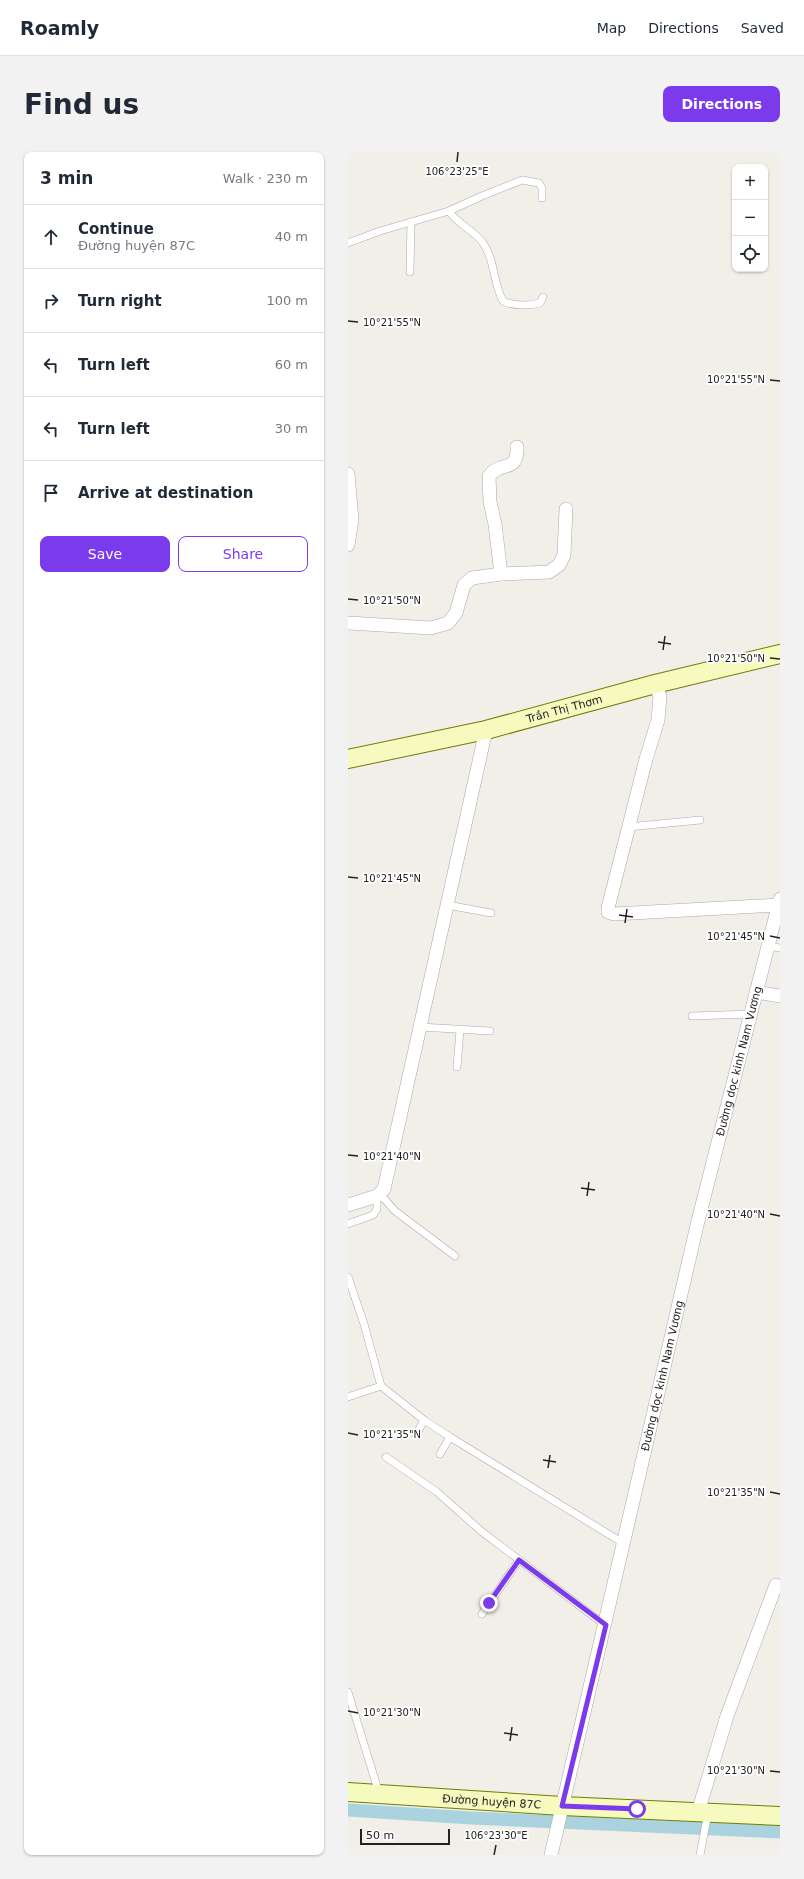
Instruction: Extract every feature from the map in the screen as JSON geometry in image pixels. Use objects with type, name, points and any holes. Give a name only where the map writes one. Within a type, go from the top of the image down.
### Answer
[{"type":"street","points":[[501,574],[495,524],[490,502],[489,476],[492,471],[514,463],[518,458],[517,446]]},
{"type":"street","points":[[348,474],[352,520],[348,545]]},
{"type":"street","points":[[348,623],[431,628],[440,627],[448,624],[456,613],[464,585],[472,578],[501,574],[549,572],[559,565],[564,555],[566,509]]},
{"type":"street","name":"Trần Thị Thơm","points":[[348,760],[486,730],[656,684],[780,654]]},
{"type":"street","points":[[656,684],[660,696],[658,720],[628,827],[608,908],[610,914],[779,902]]},
{"type":"street","points":[[348,1205],[378,1195],[384,1190],[486,730]]},
{"type":"street","name":"Đường dọc kinh Nam Vương","points":[[552,1855],[698,1221],[756,992],[774,947],[779,902]]},
{"type":"street","points":[[756,992],[780,996]]},
{"type":"street","points":[[704,1816],[727,1716],[776,1585]]},
{"type":"street","name":"Đường huyện 87C","points":[[348,1792],[379,1793],[560,1817],[780,1816]]},
{"type":"lane","points":[[348,243],[380,231],[449,211],[522,180],[539,183],[542,188],[542,198]]},
{"type":"lane","points":[[449,211],[459,223],[483,243],[495,272],[500,296],[503,301],[508,304],[533,305],[540,303],[544,297]]},
{"type":"lane","points":[[410,272],[411,222]]},
{"type":"lane","points":[[628,827],[700,820]]},
{"type":"lane","points":[[447,905],[491,913]]},
{"type":"lane","points":[[692,1016],[750,1014]]},
{"type":"lane","points":[[420,1027],[490,1031]]},
{"type":"lane","points":[[457,1067],[460,1030]]},
{"type":"lane","points":[[348,1224],[373,1215],[377,1209],[378,1195]]},
{"type":"lane","points":[[378,1195],[395,1211],[455,1256]]},
{"type":"lane","points":[[348,1277],[364,1324],[381,1386],[424,1420],[450,1437],[623,1543]]},
{"type":"lane","points":[[348,1397],[381,1386]]},
{"type":"lane","points":[[416,1435],[424,1420]]},
{"type":"lane","points":[[440,1454],[450,1437]]},
{"type":"lane","points":[[386,1457],[437,1492],[481,1531],[606,1625]]},
{"type":"lane","points":[[482,1614],[519,1560]]},
{"type":"lane","points":[[348,1692],[379,1793]]},
{"type":"lane","points":[[700,1855],[704,1836],[704,1816]]},
{"type":"waterway","points":[[348,1810],[471,1818],[780,1832]]},
{"type":"route","points":[[489,1603],[519,1560],[606,1625],[562,1806],[637,1809]]}]
